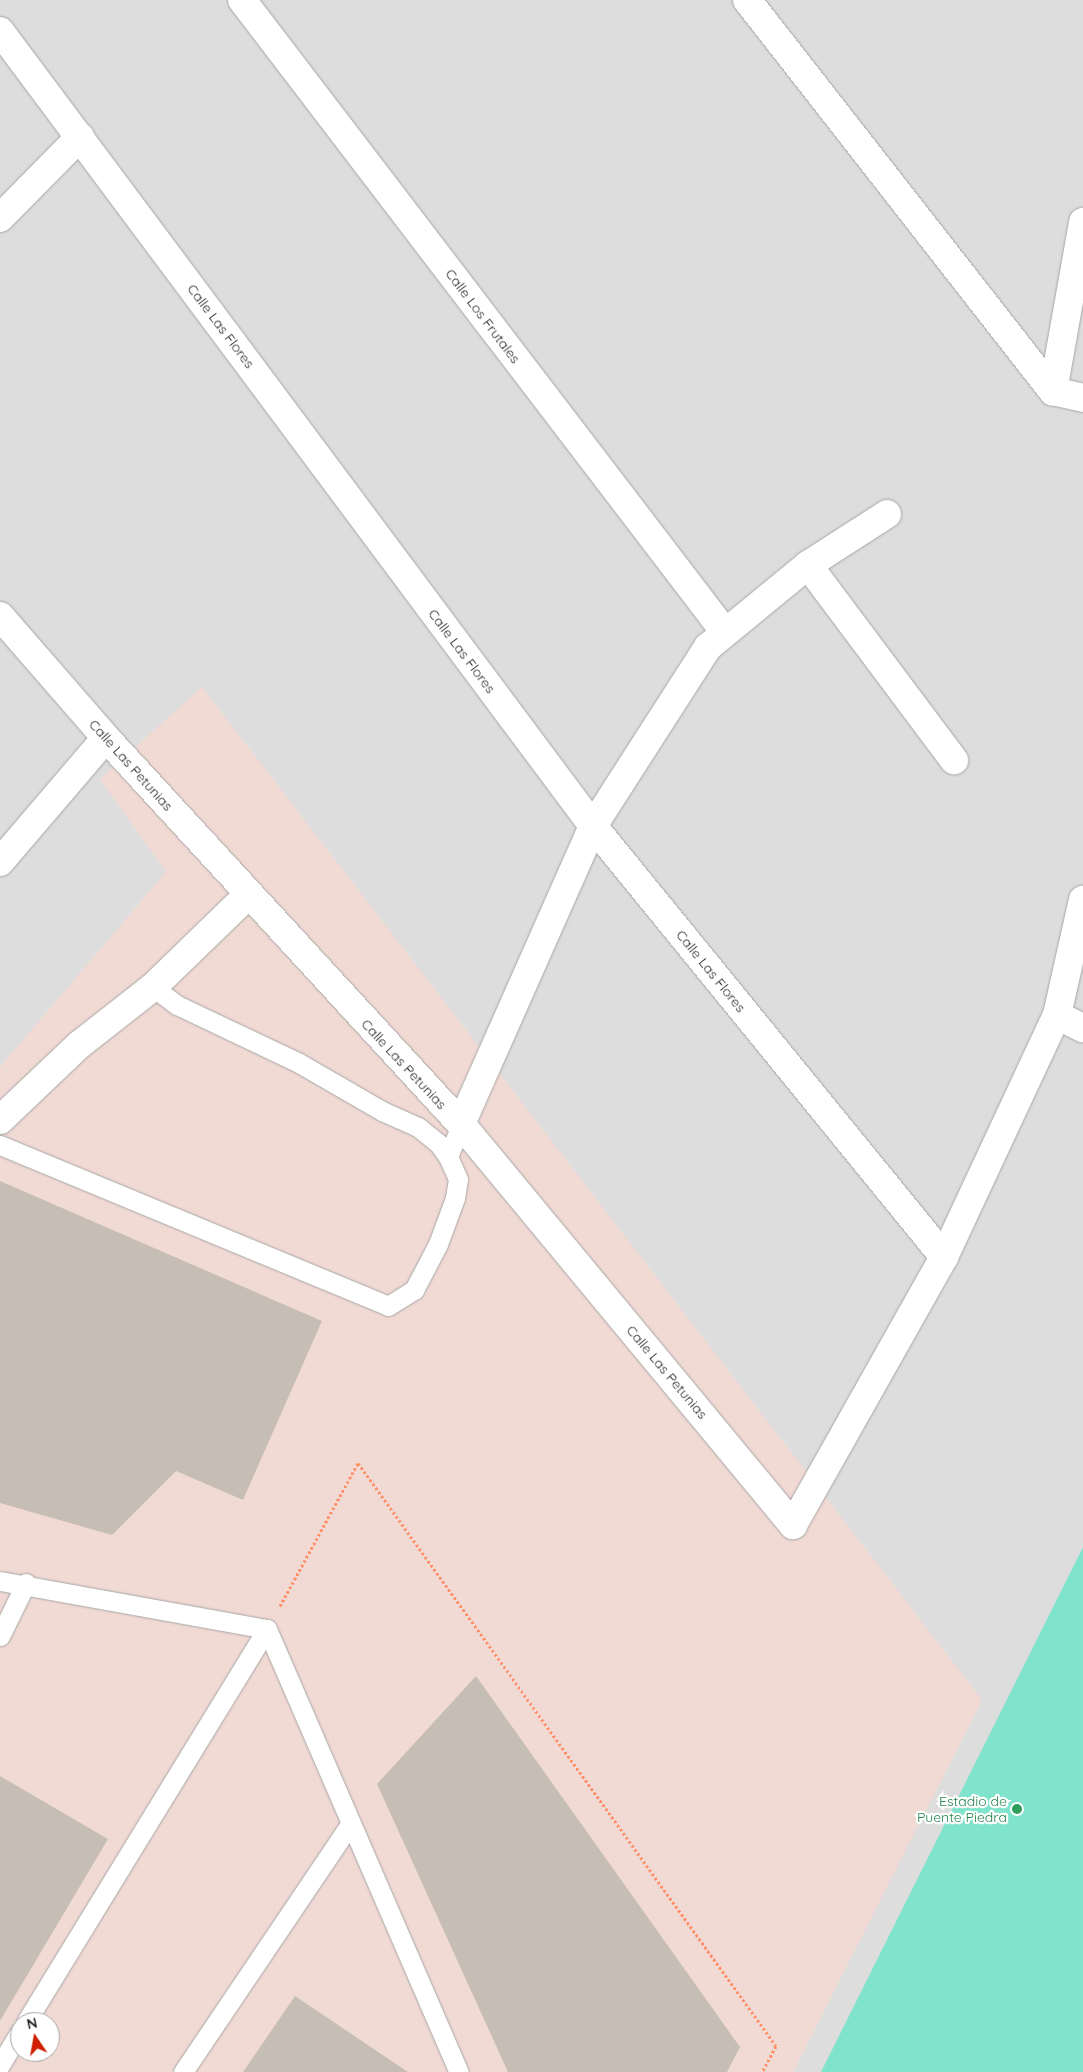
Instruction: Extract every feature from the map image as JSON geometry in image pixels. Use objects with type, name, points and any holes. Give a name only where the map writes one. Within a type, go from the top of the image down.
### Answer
[{"type":"street","name":"Calle Los Frutales","points":[[242,0],[724,631]]},
{"type":"street","points":[[747,0],[1053,391],[1083,398]]},
{"type":"street","name":"Calle Las Flores","points":[[0,30],[593,826],[944,1256]]},
{"type":"street","points":[[0,218],[80,137]]},
{"type":"street","points":[[1053,391],[1083,222]]},
{"type":"street","points":[[461,1124],[593,826],[708,647],[724,631],[808,565],[887,514]]},
{"type":"street","points":[[808,565],[954,760]]},
{"type":"street","name":"Calle Las Petunias","points":[[0,616],[106,738],[461,1124],[793,1525],[944,1256]]},
{"type":"street","points":[[0,862],[106,738]]},
{"type":"street","points":[[0,1120],[79,1045],[153,987],[248,894]]},
{"type":"street","points":[[944,1256],[1057,1015],[1083,900]]},
{"type":"street","points":[[1057,1015],[1083,1028]]},
{"type":"lane","points":[[0,1145],[388,1306],[414,1290],[438,1244],[455,1198],[458,1179],[440,1144],[418,1127],[382,1110],[299,1063],[178,1005],[153,987]]},
{"type":"lane","points":[[448,1157],[461,1124]]},
{"type":"lane","points":[[0,1581],[26,1583],[267,1629]]},
{"type":"lane","points":[[0,1636],[26,1583]]},
{"type":"lane","points":[[267,1629],[459,2072]]},
{"type":"lane","points":[[32,2012],[267,1629]]},
{"type":"lane","points":[[183,2072],[351,1823]]},
{"type":"lane","points":[[0,2065],[10,2048]]},
{"type":"path","points":[[267,1629],[358,1463],[776,2046],[762,2072]]},
{"type":"shaded area","points":[[0,0],[1083,0],[1083,2072],[0,2072]]},
{"type":"shaded area","points":[[202,687],[982,1700],[793,2072],[0,2072],[0,1067],[166,872],[100,779]]},
{"type":"green space","name":"Estadio de Puente Piedra","points":[[1083,1547],[1083,2072],[821,2072]]},
{"type":"building","points":[[0,1181],[322,1321],[243,1500],[176,1471],[112,1535],[0,1503]]},
{"type":"building","points":[[476,1676],[740,2047],[727,2072],[508,2072],[377,1784]]},
{"type":"building","points":[[0,1776],[108,1839],[0,2021]]},
{"type":"building","points":[[295,1996],[408,2072],[243,2072]]},
{"type":"place","name":"Estadio de Puente Piedra","points":[[1017,1809]]}]
